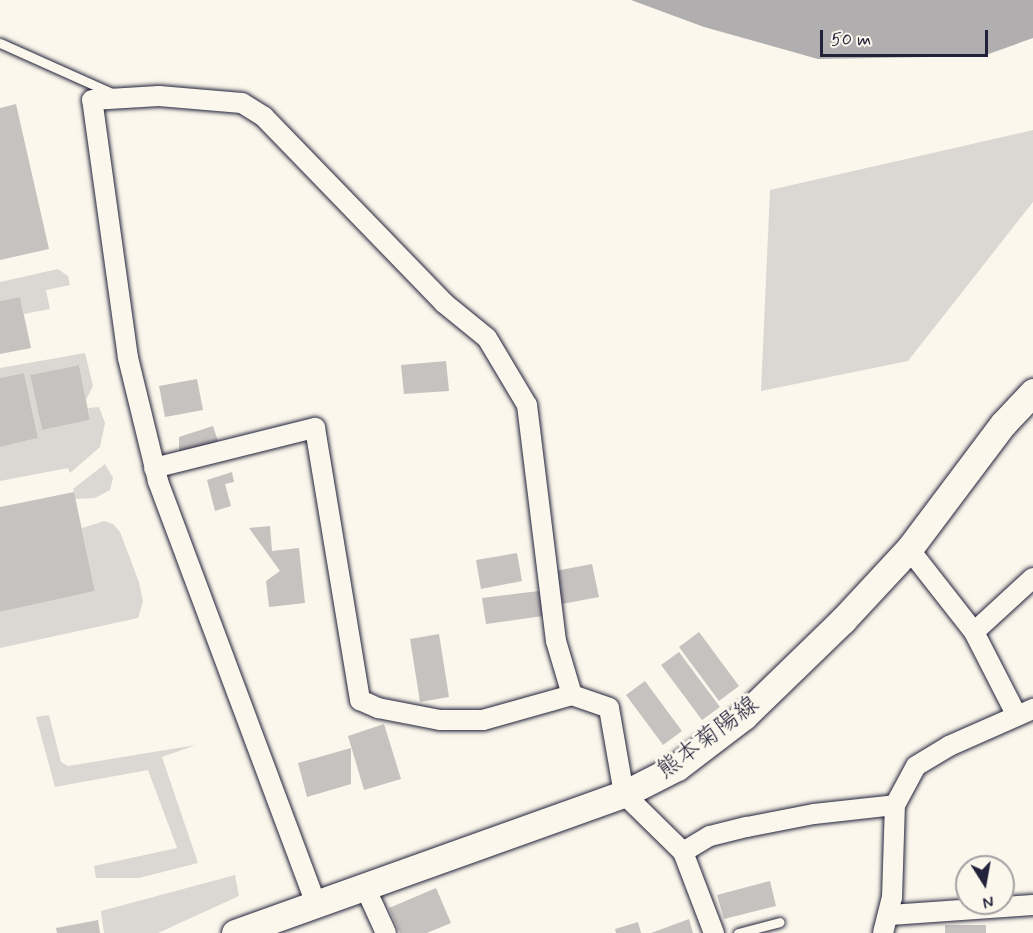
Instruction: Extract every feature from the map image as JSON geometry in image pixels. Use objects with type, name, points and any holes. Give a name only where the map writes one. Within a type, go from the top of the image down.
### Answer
[{"type":"main road","name":"熊本菊陽線","points":[[236,933],[364,885],[624,794],[677,767],[744,716],[843,620],[909,549],[1003,424],[1033,392]]},
{"type":"street","points":[[316,904],[154,468],[126,346],[92,100],[119,96],[242,103],[264,117],[444,303],[487,338],[527,405],[556,641],[572,695]]},
{"type":"street","points":[[154,468],[315,428],[360,700],[378,708],[440,720],[483,720],[572,695],[609,708],[624,794],[683,852],[714,933]]},
{"type":"street","points":[[909,549],[974,633],[1025,713],[949,746],[916,766],[895,805],[886,924],[1033,905]]},
{"type":"street","points":[[974,633],[1033,578]]},
{"type":"street","points":[[683,852],[710,836],[747,827],[814,814],[895,805]]},
{"type":"street","points":[[364,885],[386,933]]},
{"type":"lane","points":[[0,43],[119,96]]},
{"type":"lane","points":[[738,933],[780,922]]},
{"type":"shaded area","points":[[631,0],[1033,0],[1033,38],[983,56],[818,59],[704,27]]},
{"type":"shaded area","points":[[1033,130],[1033,202],[908,361],[761,391],[770,190]]},
{"type":"shaded area","points":[[58,269],[68,276],[70,285],[46,290],[50,309],[24,314],[20,297],[0,301],[0,282]]},
{"type":"shaded area","points":[[85,353],[93,386],[86,400],[79,365],[30,375],[42,430],[90,420],[88,408],[99,407],[105,423],[100,447],[70,473],[68,468],[0,481],[0,447],[38,438],[24,373],[0,378],[0,368]]},
{"type":"shaded area","points":[[105,464],[113,478],[110,490],[95,498],[75,499],[73,489]]},
{"type":"shaded area","points":[[104,521],[113,524],[120,532],[139,582],[143,602],[138,618],[0,648],[0,612],[95,591],[82,528]]},
{"type":"shaded area","points":[[49,715],[61,762],[68,766],[196,745],[162,757],[198,863],[139,878],[96,878],[94,866],[177,848],[148,770],[55,787],[36,717]]},
{"type":"shaded area","points":[[235,875],[239,896],[158,933],[104,933],[101,911]]},
{"type":"building","points":[[16,104],[49,249],[0,260],[0,108]]},
{"type":"building","points":[[20,297],[31,348],[0,354],[0,301]]},
{"type":"building","points":[[446,361],[449,391],[404,394],[401,365]]},
{"type":"building","points":[[79,365],[90,420],[42,430],[30,375]]},
{"type":"building","points":[[24,373],[38,438],[0,447],[0,378]]},
{"type":"building","points":[[197,379],[203,410],[165,417],[159,386]]},
{"type":"building","points":[[213,426],[219,444],[179,457],[179,437]]},
{"type":"building","points":[[232,472],[234,482],[225,484],[231,506],[215,511],[207,480]]},
{"type":"building","points":[[74,492],[95,591],[0,612],[0,507]]},
{"type":"building","points":[[270,526],[272,551],[299,548],[305,603],[269,607],[266,581],[280,571],[249,528]]},
{"type":"building","points":[[517,553],[522,581],[481,589],[476,560]]},
{"type":"building","points":[[592,564],[599,597],[562,604],[555,571]]},
{"type":"building","points":[[539,591],[543,616],[486,624],[482,598]]},
{"type":"building","points":[[699,632],[739,686],[719,701],[679,647]]},
{"type":"building","points":[[439,634],[449,697],[420,702],[410,639]]},
{"type":"building","points":[[679,652],[720,707],[702,720],[661,665]]},
{"type":"building","points":[[645,681],[682,731],[663,745],[626,695]]},
{"type":"building","points":[[384,724],[401,779],[364,790],[348,736]]},
{"type":"building","points":[[351,748],[351,784],[307,797],[298,763]]},
{"type":"building","points":[[770,881],[776,906],[724,919],[717,895]]},
{"type":"building","points":[[436,888],[451,923],[427,933],[400,933],[389,908]]},
{"type":"building","points":[[689,919],[693,933],[651,933]]},
{"type":"building","points":[[98,920],[100,933],[57,933],[56,928]]},
{"type":"building","points":[[638,922],[641,933],[616,933],[615,929]]},
{"type":"building","points":[[945,925],[986,925],[986,933],[945,933]]}]
